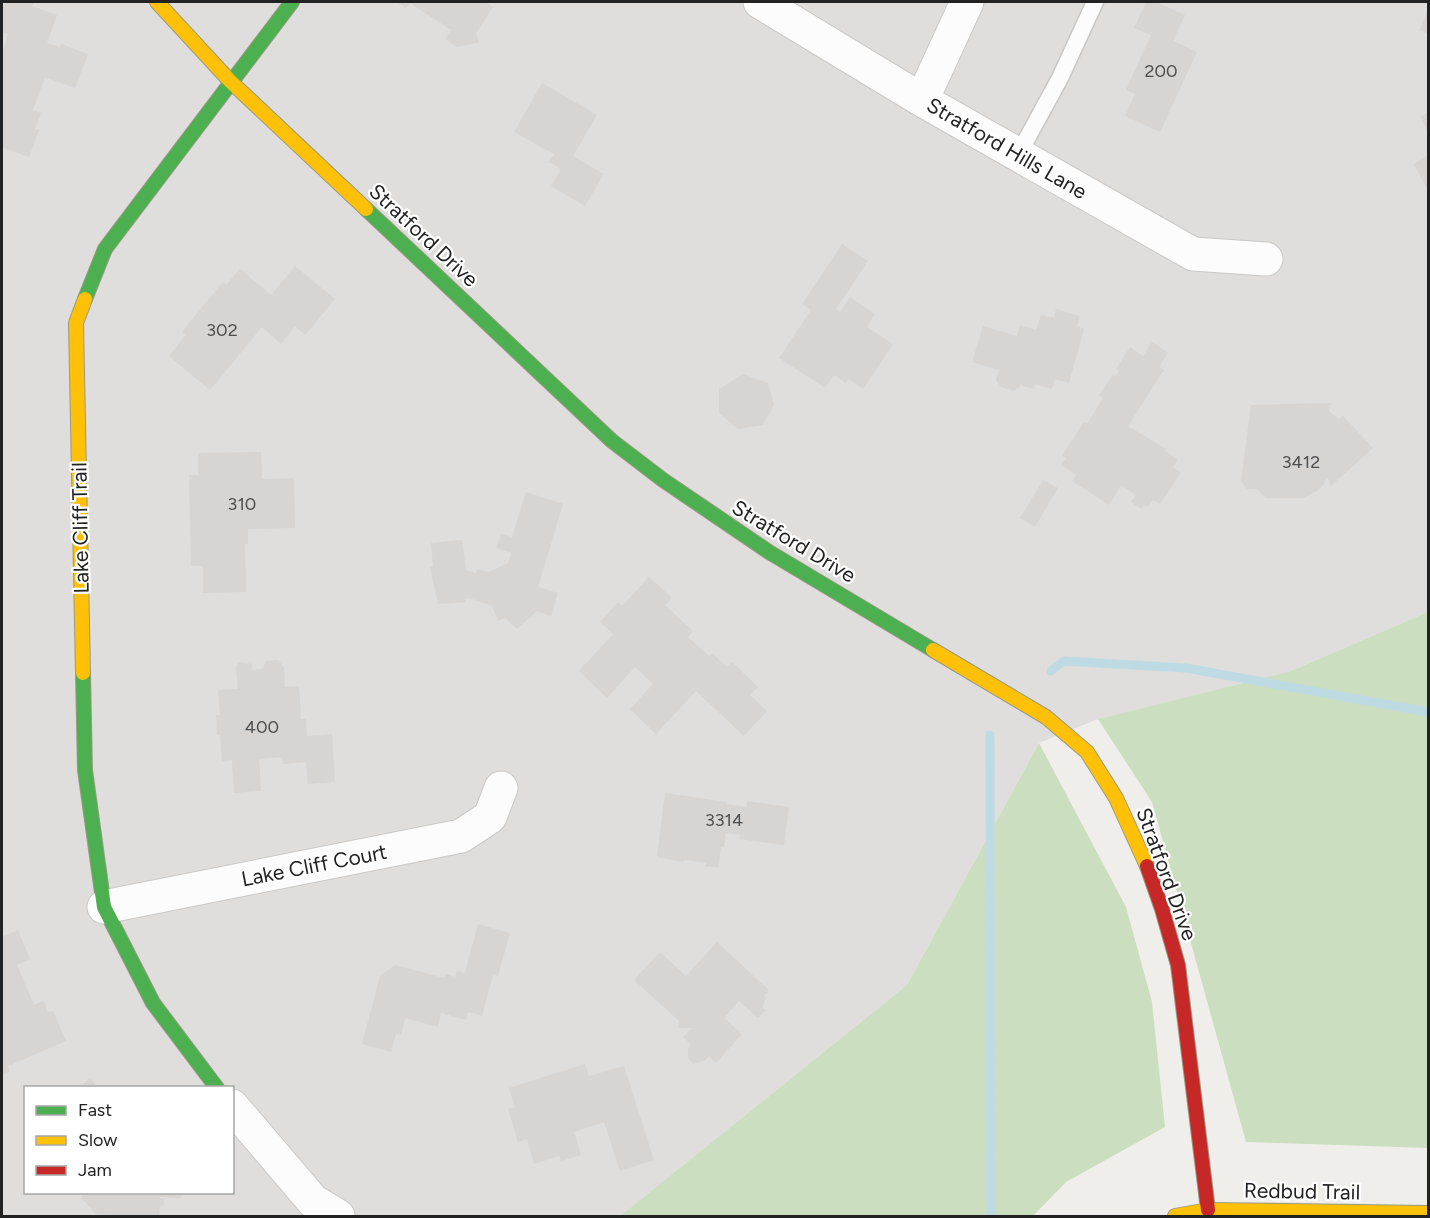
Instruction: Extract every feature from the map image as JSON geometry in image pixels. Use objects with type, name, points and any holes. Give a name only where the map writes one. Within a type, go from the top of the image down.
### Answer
[{"type":"street","name":"Stratford Drive","points":[[157,2],[230,81],[603,433],[645,468],[706,512],[758,545],[1046,717],[1087,753],[1116,798],[1143,856],[1162,909],[1178,965],[1208,1210]]},
{"type":"street","name":"Lake Cliff Trail","points":[[215,1086],[153,1003],[104,907],[85,770],[76,323],[105,249],[292,2]]},
{"type":"street","name":"Stratford Hills Lane","points":[[760,2],[922,100],[1193,254],[1266,259]]},
{"type":"street","points":[[922,100],[967,2]]},
{"type":"street","name":"Lake Cliff Court","points":[[104,907],[461,836],[490,818],[501,788]]},
{"type":"street","points":[[234,1108],[313,1201],[338,1216]]},
{"type":"street","name":"Redbud Trail","points":[[1174,1216],[1208,1210],[1428,1214]]},
{"type":"lane","points":[[1018,155],[1060,78],[1095,2]]},
{"type":"shaded area","points":[[2,2],[1428,2],[1428,612],[1291,671],[1098,719],[1039,743],[907,985],[620,1216],[2,1216]]},
{"type":"green space","points":[[1428,612],[1428,1148],[1246,1142],[1152,802],[1098,719],[1291,671]]},
{"type":"green space","points":[[1039,743],[1126,907],[1152,1002],[1165,1127],[1066,1182],[1033,1216],[620,1216],[907,985]]},
{"type":"building","points":[[5,2],[34,2],[32,6],[57,15],[47,43],[60,47],[61,44],[88,54],[75,88],[45,77],[33,110],[41,113],[35,129],[39,130],[29,157],[2,147],[2,53],[8,34],[2,32],[2,11]]},
{"type":"building","points":[[396,2],[485,2],[493,7],[476,33],[479,42],[457,47],[445,39],[451,30],[410,3],[406,8]]},
{"type":"building","points":[[1146,2],[1156,2],[1185,15],[1173,41],[1197,52],[1160,132],[1125,116],[1135,94],[1126,90],[1151,35],[1134,28]]},
{"type":"building","points":[[1428,9],[1428,34],[1420,30]]},
{"type":"building","points":[[542,83],[597,115],[573,156],[604,174],[585,206],[551,186],[561,169],[549,162],[554,154],[514,132]]},
{"type":"building","points":[[1428,112],[1428,133],[1420,117]]},
{"type":"building","points":[[1428,155],[1428,191],[1414,164]]},
{"type":"building","points":[[842,244],[868,261],[836,309],[840,312],[850,297],[875,314],[867,327],[893,344],[863,389],[848,379],[846,383],[834,375],[825,388],[779,358],[811,310],[802,304]]},
{"type":"building","points":[[295,266],[335,299],[305,335],[295,326],[281,344],[262,327],[210,390],[169,356],[186,335],[182,332],[193,318],[223,282],[226,285],[240,269],[271,295]]},
{"type":"building","points":[[1056,309],[1080,316],[1077,326],[1084,329],[1069,383],[1055,379],[1052,389],[1035,384],[1034,389],[1022,386],[1022,381],[1020,387],[1014,391],[1001,387],[996,380],[999,370],[972,362],[983,326],[1017,336],[1020,325],[1036,330],[1041,315],[1054,318]]},
{"type":"building","points":[[1152,342],[1168,353],[1159,367],[1164,370],[1128,426],[1166,449],[1165,451],[1178,460],[1173,467],[1181,473],[1160,504],[1153,500],[1148,507],[1144,505],[1141,509],[1131,502],[1136,495],[1121,485],[1109,505],[1072,481],[1076,475],[1061,465],[1066,458],[1062,456],[1084,422],[1087,424],[1103,398],[1099,395],[1113,375],[1116,376],[1119,371],[1116,369],[1130,347],[1143,356]]},
{"type":"building","points":[[743,374],[768,383],[774,405],[763,425],[738,429],[719,413],[719,389]]},
{"type":"building","points":[[1331,403],[1329,411],[1339,419],[1343,416],[1373,448],[1331,486],[1327,477],[1317,491],[1303,498],[1266,498],[1257,489],[1247,489],[1241,481],[1251,405]]},
{"type":"building","points":[[261,452],[262,479],[294,478],[295,528],[248,529],[248,544],[245,544],[246,592],[203,593],[203,566],[191,566],[189,475],[198,475],[198,453]]},
{"type":"building","points":[[1043,480],[1058,488],[1035,527],[1020,518]]},
{"type":"building","points":[[526,492],[563,504],[538,587],[558,593],[551,616],[537,611],[517,629],[505,618],[498,621],[492,606],[469,598],[464,599],[466,602],[438,604],[430,567],[433,566],[431,543],[462,540],[466,570],[476,573],[477,569],[489,572],[508,563],[511,553],[496,548],[501,534],[512,537]]},
{"type":"building","points":[[649,577],[672,598],[665,605],[693,631],[688,637],[709,656],[712,653],[727,667],[732,662],[758,687],[750,695],[767,711],[744,736],[696,691],[656,734],[630,709],[653,684],[635,667],[607,698],[579,671],[613,634],[600,622],[618,602],[622,606]]},
{"type":"building","points":[[278,660],[284,667],[285,687],[299,686],[301,719],[306,719],[307,736],[332,734],[335,782],[308,784],[306,762],[283,764],[282,757],[259,759],[261,791],[234,793],[232,760],[222,761],[220,735],[217,735],[216,715],[220,715],[218,690],[238,689],[236,667],[239,662],[252,664],[252,670],[263,669],[266,661]]},
{"type":"building","points":[[665,793],[746,807],[747,801],[789,807],[784,845],[739,839],[740,835],[726,833],[718,868],[705,866],[706,863],[657,857]]},
{"type":"building","points":[[478,924],[510,933],[498,976],[493,975],[482,1016],[468,1012],[466,1020],[441,1013],[438,1027],[405,1018],[401,1035],[396,1034],[391,1052],[362,1044],[380,976],[395,965],[444,978],[446,974],[455,977],[457,971],[465,973]]},
{"type":"building","points":[[18,930],[30,959],[17,965],[34,1005],[44,1001],[48,1012],[53,1011],[66,1041],[8,1066],[10,1072],[2,1075],[2,937]]},
{"type":"building","points":[[717,942],[769,990],[764,996],[766,998],[762,1007],[766,1010],[758,1018],[739,1001],[724,1018],[742,1034],[716,1063],[709,1056],[704,1061],[694,1064],[688,1058],[688,1048],[691,1044],[683,1037],[692,1028],[678,1028],[679,1021],[634,980],[660,952],[686,976]]},
{"type":"building","points":[[585,1064],[589,1076],[624,1066],[654,1160],[620,1171],[604,1122],[574,1132],[581,1155],[561,1161],[559,1156],[534,1164],[527,1139],[518,1142],[508,1109],[515,1107],[509,1088]]},
{"type":"building","points":[[90,1078],[96,1086],[81,1086]]},
{"type":"building","points":[[83,1194],[182,1194],[181,1198],[160,1197],[164,1199],[164,1206],[160,1205],[159,1216],[96,1214],[82,1199]]},
{"type":"waterway","points":[[1051,671],[1064,661],[1186,668],[1428,712]]},
{"type":"waterway","points":[[990,735],[991,1216]]},
{"type":"traffic: fast","points":[[85,299],[105,249],[292,2]]},
{"type":"traffic: fast","points":[[366,209],[612,441],[663,480],[769,552],[933,650]]},
{"type":"traffic: fast","points":[[83,673],[85,770],[104,907],[153,1003],[215,1086]]},
{"type":"traffic: slow","points":[[157,2],[230,81],[366,209]]},
{"type":"traffic: slow","points":[[83,673],[76,323],[85,299]]},
{"type":"traffic: slow","points":[[933,650],[1046,717],[1087,752],[1116,798],[1147,866]]},
{"type":"traffic: slow","points":[[1175,1216],[1208,1210],[1428,1213]]},
{"type":"traffic: jam","points":[[1147,866],[1178,965],[1208,1210]]}]
